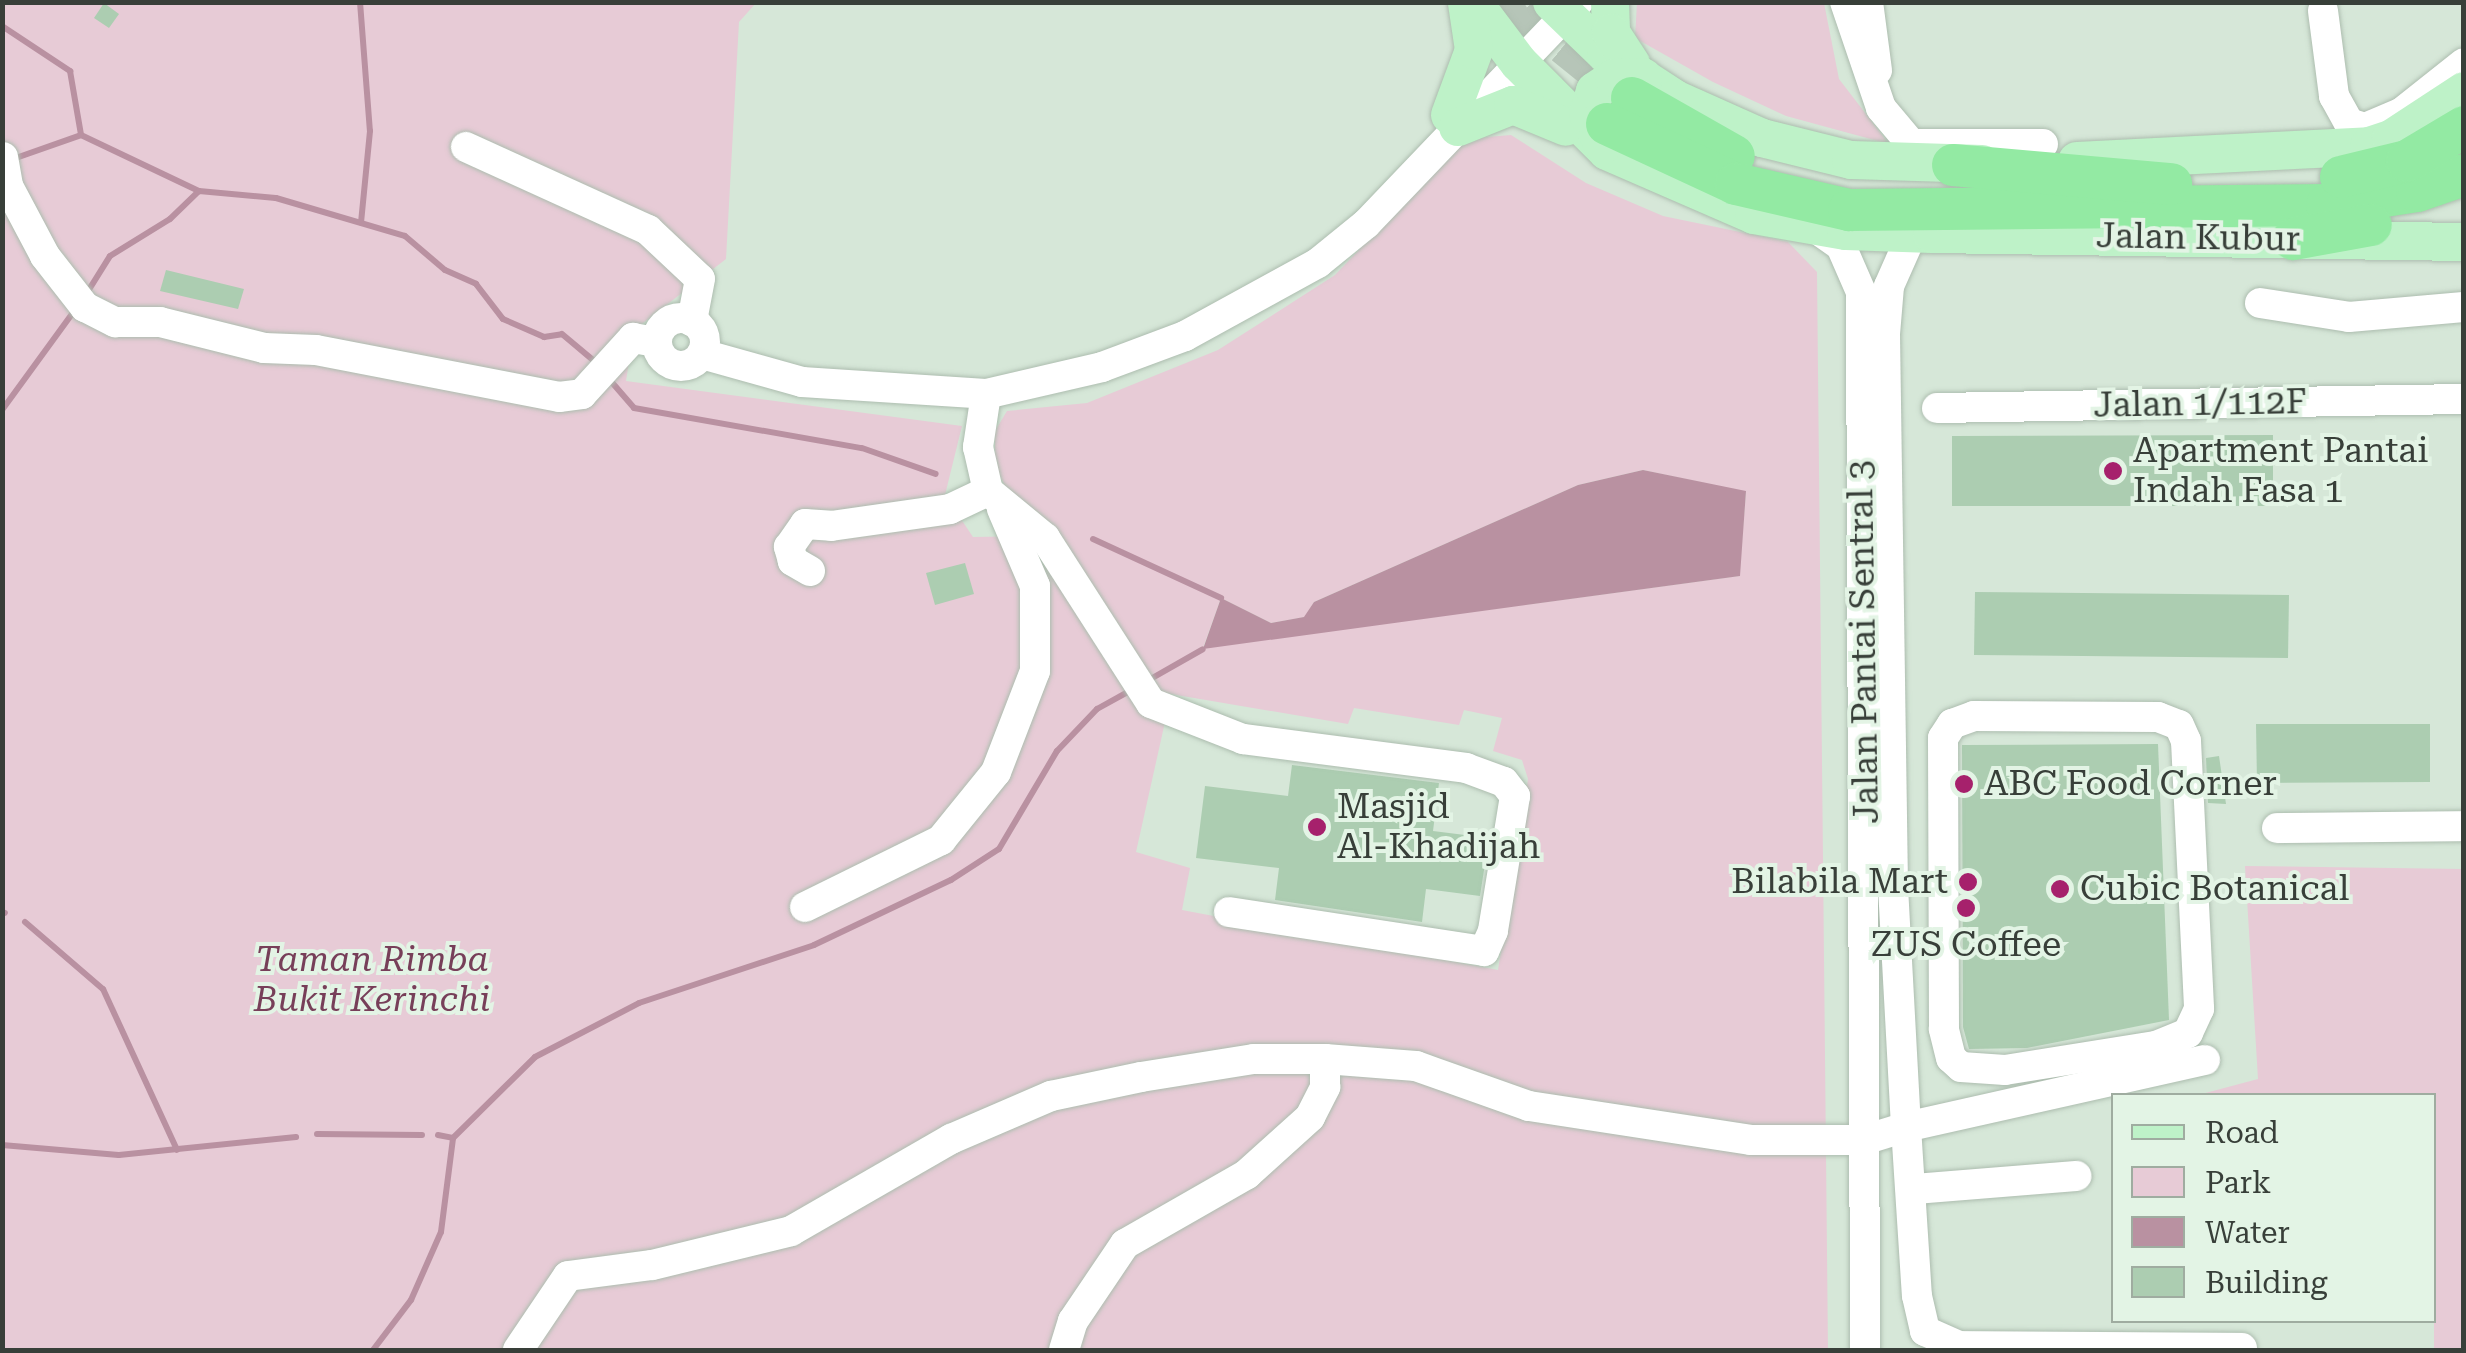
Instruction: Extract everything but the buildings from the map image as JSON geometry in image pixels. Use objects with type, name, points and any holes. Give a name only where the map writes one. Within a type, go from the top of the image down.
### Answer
[{"type":"highway","points":[[1622,113],[1727,154],[1797,175],[1927,186],[2327,205],[2418,191],[2464,175]]},
{"type":"highway","points":[[1922,234],[2178,195],[2378,172],[2464,126]]},
{"type":"highway","points":[[1930,158],[2178,195]]},
{"type":"highway","points":[[2293,239],[2464,200]]},
{"type":"main road","points":[[1470,2],[1515,58],[1622,113]]},
{"type":"main road","points":[[1454,121],[1472,65],[1474,27],[1470,2]]},
{"type":"main road","points":[[1610,2],[1622,113]]},
{"type":"main road","points":[[1562,6],[1622,113]]},
{"type":"main road","points":[[1454,121],[1514,105],[1538,110],[1708,117],[1778,143],[1851,160],[2136,158],[2369,146],[2391,139],[2464,91]]},
{"type":"main road","name":"Jalan Kubur","points":[[1622,113],[1712,200],[1810,225],[1922,234],[2464,242]]},
{"type":"street","points":[[1845,2],[1880,108],[1930,158],[2043,144]]},
{"type":"street","points":[[1868,2],[1880,108]]},
{"type":"street","points":[[702,354],[802,382],[986,394],[1152,348],[1283,283],[1454,121],[1562,6]]},
{"type":"street","points":[[2323,11],[2334,96],[2349,122],[2365,128],[2401,112],[2464,63]]},
{"type":"street","points":[[4,163],[24,219],[79,302],[115,322],[160,322],[264,348],[316,350],[528,393],[582,394],[634,338],[656,342],[671,364],[685,366],[702,354],[704,336],[692,321],[700,279],[627,218],[466,147]]},
{"type":"street","name":"Jalan Pantai Sentral 3","points":[[1810,225],[1841,246],[1861,292],[1880,886],[1864,1140],[1866,1350]]},
{"type":"street","points":[[1861,292],[1877,263],[1922,234]]},
{"type":"street","points":[[1922,234],[1889,286],[1885,334],[1880,886],[1914,1188],[1918,1306],[1924,1331],[1934,1339],[1958,1346],[2242,1348]]},
{"type":"street","points":[[2260,304],[2349,318],[2464,306]]},
{"type":"street","points":[[656,342],[666,323],[692,321]]},
{"type":"street","points":[[805,906],[940,840],[996,772],[1036,671],[1035,586],[995,500],[978,448],[986,394]]},
{"type":"street","name":"Jalan 1/112F","points":[[1937,408],[2464,399]]},
{"type":"street","points":[[810,571],[793,561],[789,547],[806,524],[950,509],[995,500],[1045,538],[1126,673],[1170,715],[1243,738],[1466,768],[1504,782],[1515,796],[1494,931],[1484,952],[1229,912]]},
{"type":"street","points":[[1974,716],[2158,717],[2179,725],[2186,740],[2196,1025],[2155,1046],[2005,1070],[1962,1067],[1950,1058],[1944,1030],[1942,884],[1943,738],[1952,724],[1974,716]]},
{"type":"street","points":[[2277,828],[2464,826]]},
{"type":"street","points":[[1880,886],[1942,884]]},
{"type":"street","points":[[518,1350],[568,1276],[652,1265],[791,1231],[951,1140],[1051,1096],[1254,1059],[1324,1059],[1416,1066],[1529,1106],[1639,1126],[1750,1140],[1864,1140],[1906,1127],[2205,1060]]},
{"type":"street","points":[[1064,1350],[1073,1321],[1125,1244],[1247,1174],[1300,1127],[1325,1087],[1324,1059]]},
{"type":"street","points":[[1914,1188],[2076,1176]]},
{"type":"green space","name":"Taman Rimba Bukit Kerinchi","points":[[3,3],[756,3],[739,22],[726,259],[634,330],[626,381],[962,426],[945,495],[973,537],[1029,536],[1165,722],[1136,852],[1190,868],[1182,910],[1498,970],[1528,779],[1522,760],[1493,751],[1502,718],[1464,710],[1459,725],[1354,708],[1348,724],[1153,691],[1007,491],[995,464],[995,431],[1007,411],[1087,403],[1218,350],[1335,275],[1464,139],[1511,135],[1586,183],[1663,216],[1788,242],[1817,272],[1828,1350],[3,1350]],"holes":[[[1643,470],[1746,492],[1739,576],[1203,648],[1221,598],[1271,623],[1305,617],[1314,602],[1578,485]]]},
{"type":"green space","points":[[1637,3],[1824,3],[1839,79],[1889,144],[1786,116],[1713,82],[1635,38]]},
{"type":"green space","points":[[2245,866],[2463,869],[2463,1350],[2434,1350],[2436,1093],[2206,1093],[2258,1079]]},
{"type":"water","points":[[1643,470],[1746,491],[1740,576],[1203,649],[1221,598],[1271,623],[1304,617],[1314,602],[1578,485]]},
{"type":"waterway","points":[[360,2],[370,131],[361,223]]},
{"type":"waterway","points":[[2,26],[70,71],[81,135],[199,191],[276,198],[405,236],[445,270],[476,284],[503,319],[544,337],[562,334],[599,365]]},
{"type":"waterway","points":[[13,159],[81,135]]},
{"type":"waterway","points":[[85,296],[110,256],[170,219],[199,191]]},
{"type":"waterway","points":[[2,410],[75,310]]},
{"type":"waterway","points":[[609,379],[634,408],[862,448],[936,474]]},
{"type":"waterway","points":[[1093,539],[1221,598]]},
{"type":"waterway","points":[[1147,681],[1203,649]]},
{"type":"waterway","points":[[373,1350],[411,1300],[441,1232],[453,1138],[535,1057],[639,1003],[814,945],[951,880],[999,849],[1057,751],[1097,709],[1130,691]]},
{"type":"waterway","points":[[25,922],[103,989],[177,1150]]},
{"type":"waterway","points":[[317,1134],[422,1135]]},
{"type":"waterway","points":[[438,1135],[453,1138]]},
{"type":"waterway","points":[[2,1145],[119,1155],[296,1137]]},
{"type":"tunnel","points":[[1499,2],[1535,61]]},
{"type":"tunnel","points":[[1534,2],[1565,44],[1632,98]]},
{"type":"place","name":"Apartment Pantai Indah Fasa 1","points":[[2113,471]]},
{"type":"place","name":"ABC Food Corner","points":[[1964,784]]},
{"type":"place","name":"Masjid Al-Khadijah","points":[[1317,827]]},
{"type":"place","name":"Bilabila Mart","points":[[1968,882]]},
{"type":"place","name":"Cubic Botanical","points":[[2060,889]]},
{"type":"place","name":"ZUS Coffee","points":[[1966,908]]}]
